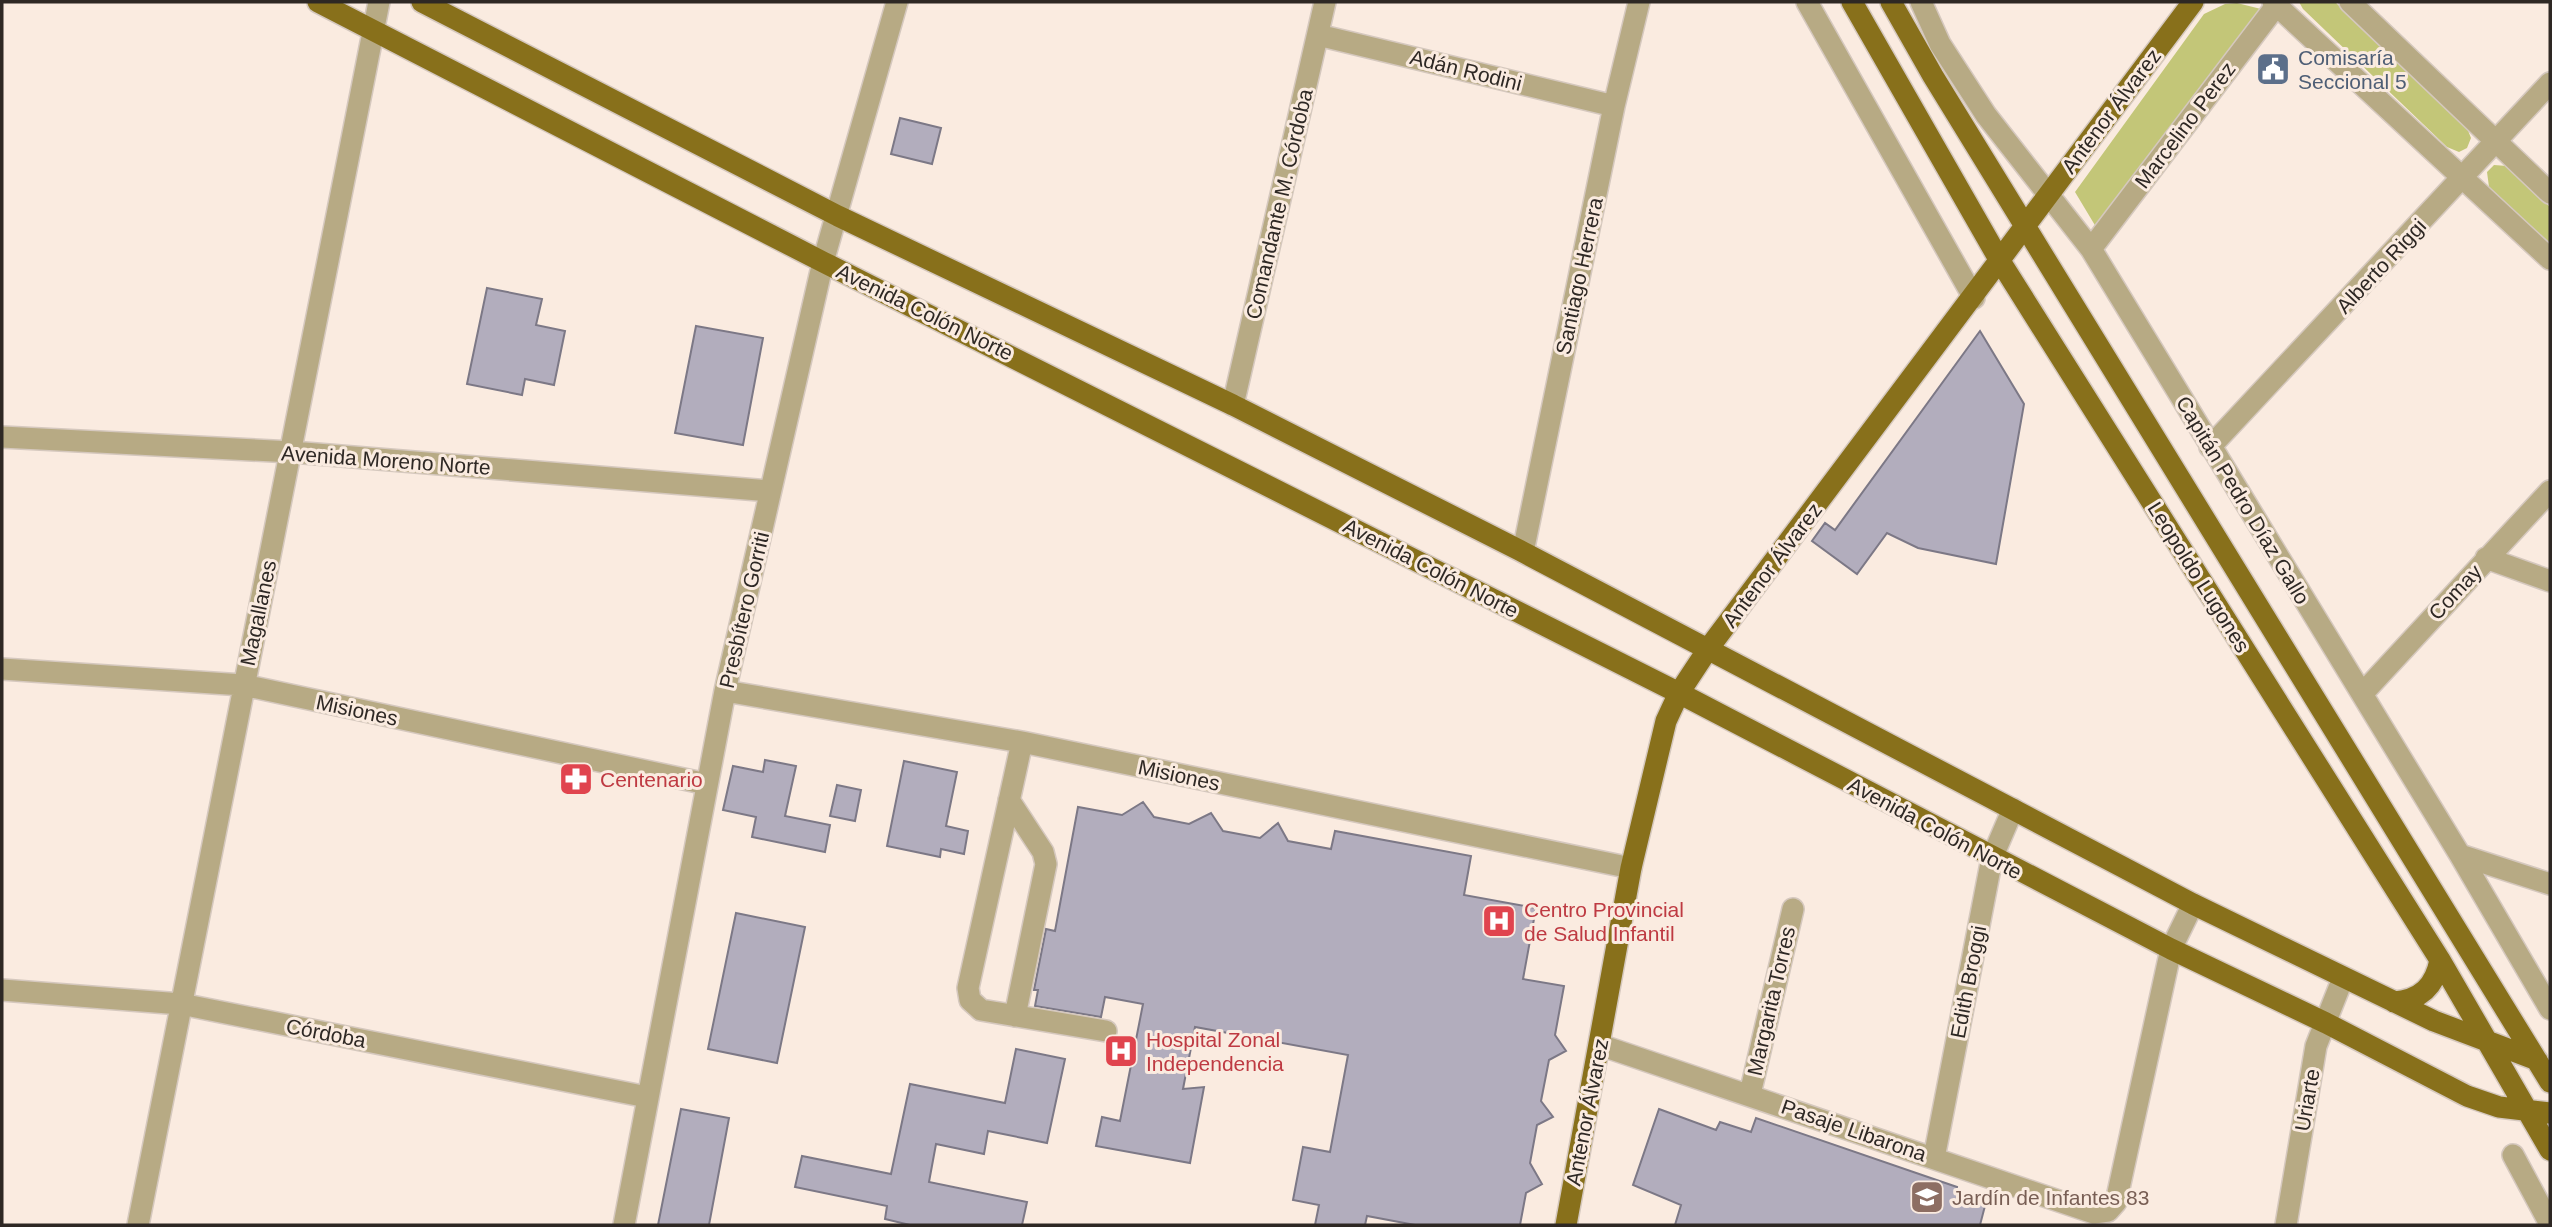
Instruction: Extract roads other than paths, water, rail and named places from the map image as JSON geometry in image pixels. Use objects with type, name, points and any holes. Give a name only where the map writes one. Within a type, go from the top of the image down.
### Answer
[{"type":"main road","name":"Avenida Colón Norte","points":[[318,2],[823,262],[1678,693],[1992,859],[2171,949],[2326,1023],[2467,1096],[2499,1107],[2550,1113]]},
{"type":"main road","points":[[422,2],[838,216],[1233,405],[1523,552],[2193,904],[2394,1002],[2487,1042],[2544,1060]]},
{"type":"main road","name":"Leopoldo Lugones","points":[[1852,2],[2000,261],[2440,960],[2550,1150]]},
{"type":"main road","name":"Leopoldo Lugones","points":[[1891,2],[2026,227],[2544,1060],[2550,1082]]},
{"type":"main road","name":"Antenor Álvarez","points":[[1566,1225],[1631,868],[1665,721],[1678,693],[1708,649],[1974,298],[2193,2]]},
{"type":"main road","points":[[2394,1002],[2408,1001],[2431,986],[2438,974],[2440,960]]},
{"type":"street","name":"Magallanes","points":[[138,1225],[379,2]]},
{"type":"street","name":"Presbítero Gorriti","points":[[624,1225],[725,691],[823,262],[897,2]]},
{"type":"street","name":"Comandante M. Córdoba","points":[[1233,405],[1325,2]]},
{"type":"street","name":"Santiago Herrera","points":[[1523,552],[1614,106],[1639,2]]},
{"type":"street","points":[[1807,2],[1974,298]]},
{"type":"street","name":"Capitán Pedro Díaz Gallo","points":[[1921,2],[1940,44],[1986,115],[2091,249],[2460,855],[2550,1009]]},
{"type":"street","points":[[2350,2],[2550,193]]},
{"type":"street","points":[[2276,3],[2550,259]]},
{"type":"street","name":"Marcelino Perez","points":[[2091,249],[2276,3]]},
{"type":"street","name":"Adán Rodini","points":[[1318,35],[1614,106]]},
{"type":"street","name":"Alberto Riggi","points":[[2210,447],[2550,83]]},
{"type":"street","name":"Avenida Moreno Norte","points":[[2,437],[292,452],[770,491]]},
{"type":"street","name":"Comay","points":[[2362,694],[2550,491]]},
{"type":"street","points":[[2486,558],[2550,580]]},
{"type":"street","name":"Misiones","points":[[2,670],[243,685],[707,784]]},
{"type":"street","name":"Misiones","points":[[725,691],[1023,743],[1631,868]]},
{"type":"street","points":[[1023,743],[968,988],[970,1000],[981,1010],[1106,1031]]},
{"type":"street","points":[[1009,800],[1043,852],[1046,864],[1015,1016]]},
{"type":"street","name":"Edith Broggi","points":[[1934,1158],[1992,859],[2013,809]]},
{"type":"street","points":[[2460,855],[2550,884]]},
{"type":"street","points":[[2171,949],[2193,904]]},
{"type":"street","name":"Margarita Torres","points":[[1750,1094],[1793,909]]},
{"type":"street","name":"Pasaje Libarona","points":[[1600,1045],[2094,1213],[2108,1211],[2116,1202],[2171,949]]},
{"type":"street","name":"Uriarte","points":[[2286,1225],[2316,1046],[2343,978]]},
{"type":"street","name":"Córdoba","points":[[2,990],[181,1004],[647,1097]]},
{"type":"street","points":[[2513,1155],[2550,1224]]},
{"type":"place","name":"Comisaría Seccional 5","points":[[2273,69]]},
{"type":"place","name":"Centenario","points":[[576,779]]},
{"type":"place","name":"Centro Provincial de Salud Infantil","points":[[1499,921]]},
{"type":"place","name":"Hospital Zonal Independencia","points":[[1121,1051]]},
{"type":"place","name":"Jardín de Infantes 83","points":[[1927,1197]]}]
